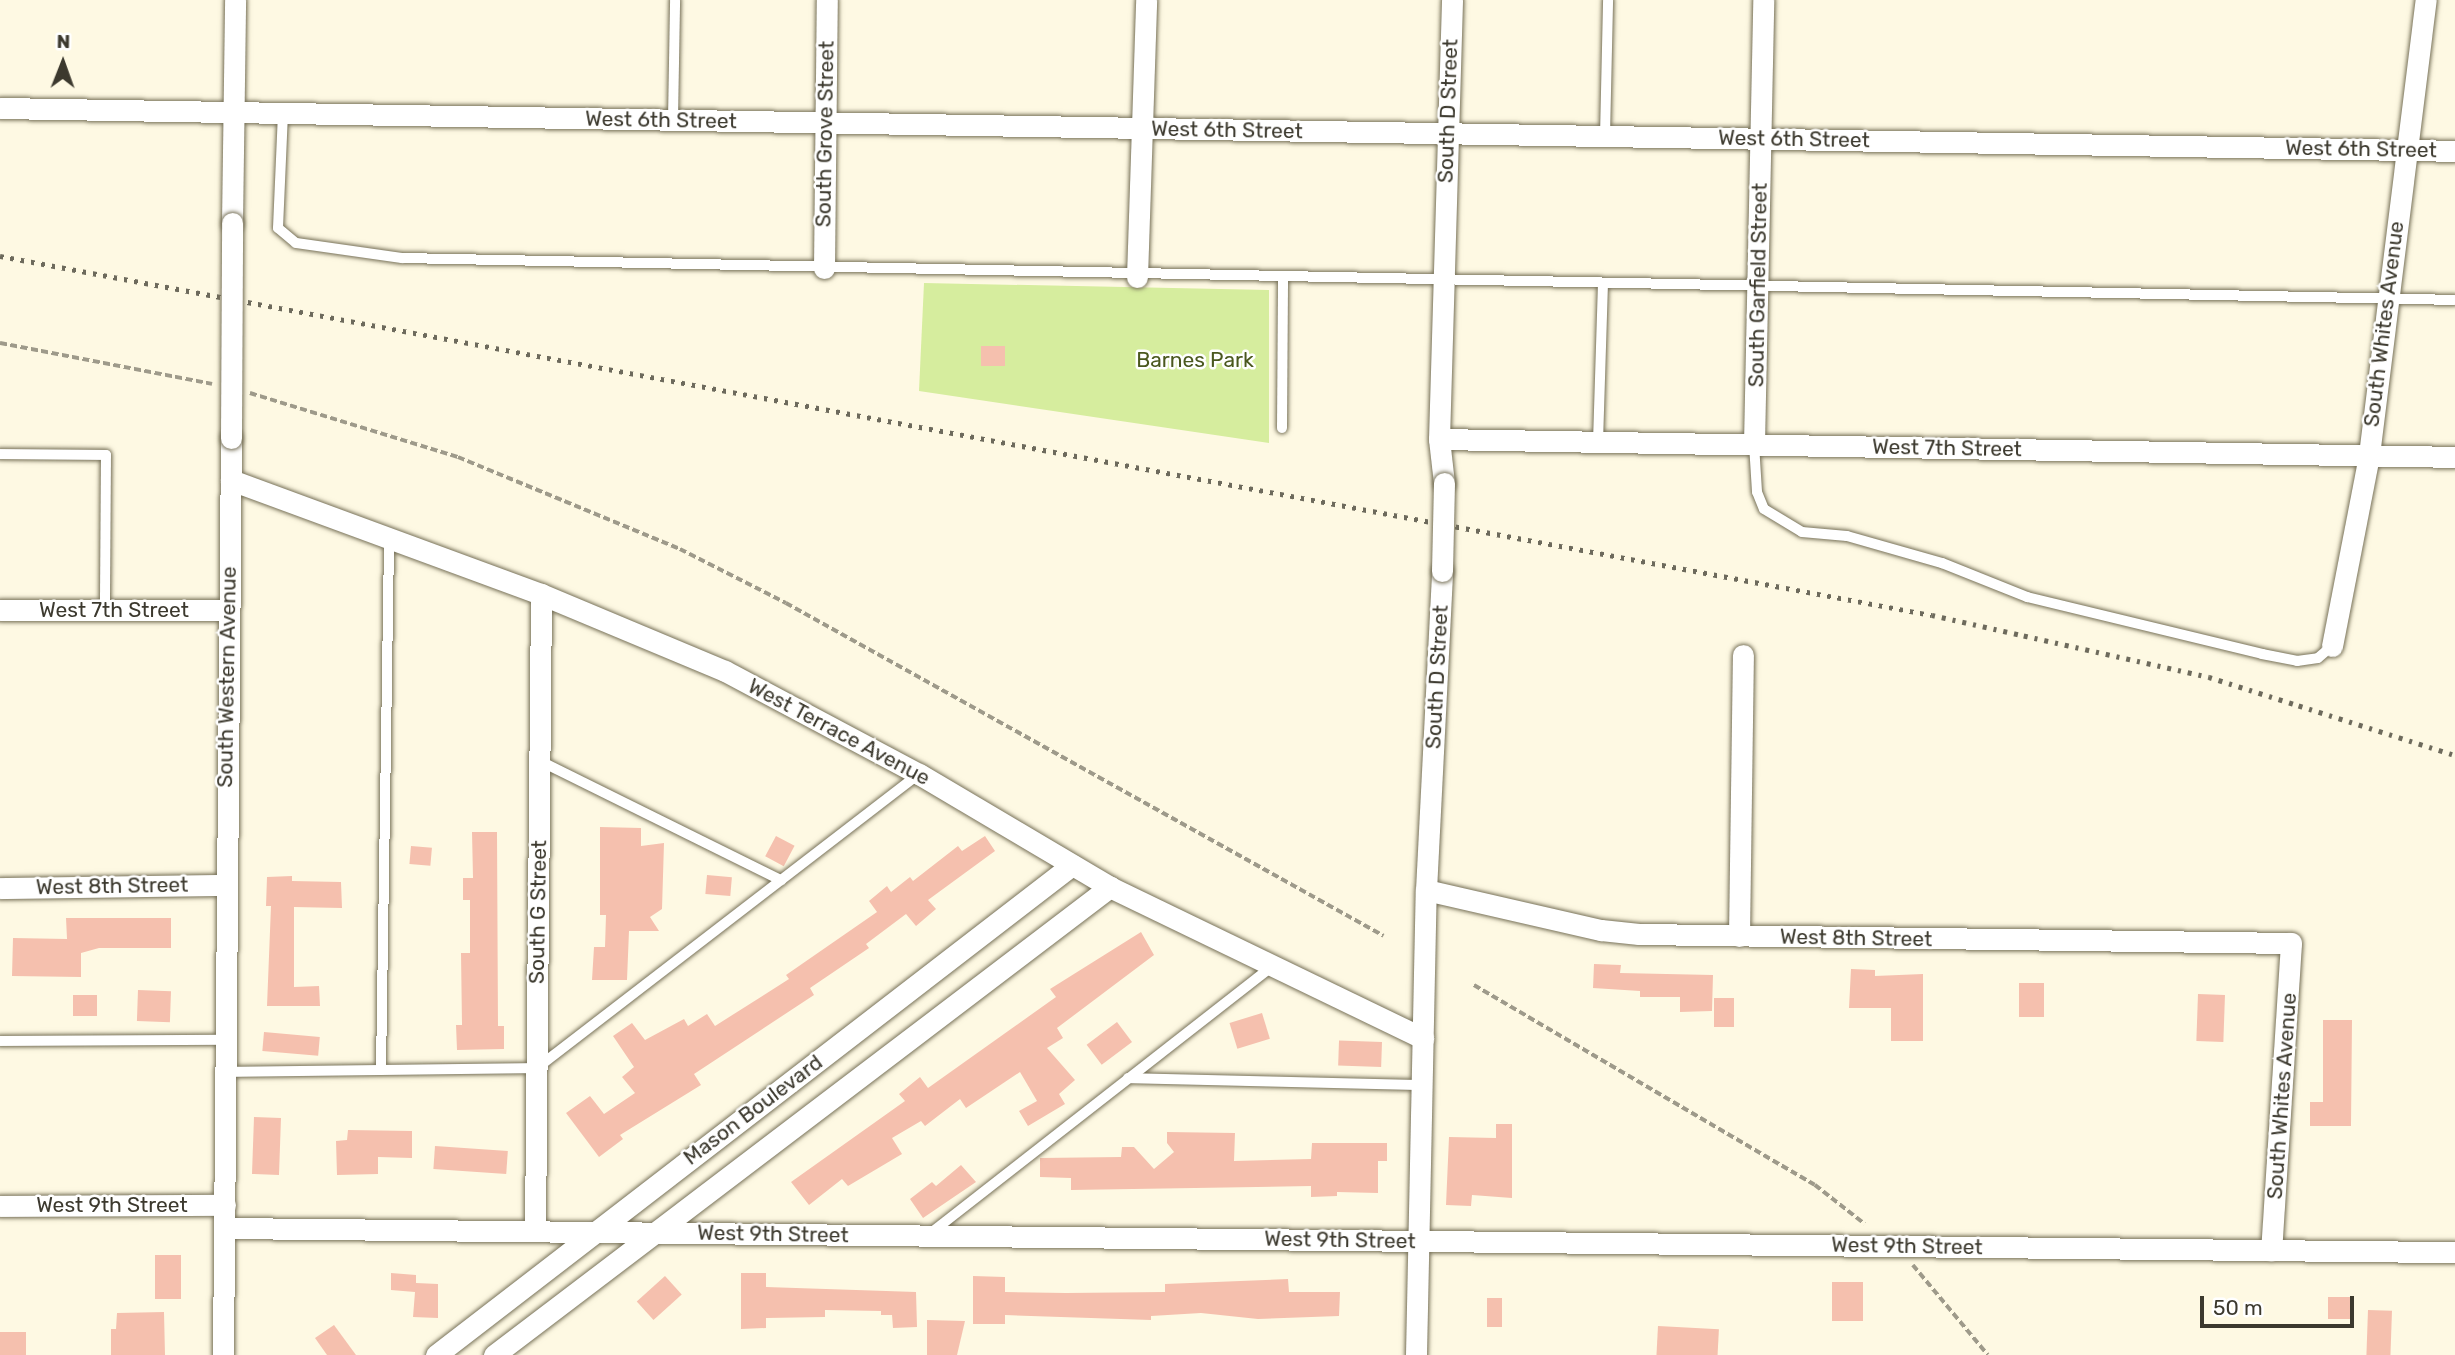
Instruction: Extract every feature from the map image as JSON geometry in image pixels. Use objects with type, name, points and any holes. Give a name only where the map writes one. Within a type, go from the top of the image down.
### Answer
[{"type":"street","name":"South Western Avenue","points":[[223,1355],[224,885],[235,0]]},
{"type":"street","name":"South Grove Street","points":[[824,268],[827,0]]},
{"type":"street","points":[[1137,276],[1146,0]]},
{"type":"street","name":"South D Street","points":[[1416,1355],[1426,890],[1443,570],[1444,484],[1439,439],[1452,0]]},
{"type":"street","name":"South Garfield Street","points":[[1754,444],[1763,0]]},
{"type":"street","name":"South Whites Avenue","points":[[2332,646],[2369,455],[2405,150],[2426,0]]},
{"type":"street","name":"West 6th Street","points":[[0,108],[2455,151]]},
{"type":"street","name":"West 7th Street","points":[[1439,439],[2455,457]]},
{"type":"street","name":"West Terrace Avenue","points":[[231,480],[389,542],[541,594],[725,671],[919,774],[1110,887],[1423,1038]]},
{"type":"street","name":"South G Street","points":[[535,1231],[541,594]]},
{"type":"street","name":"West 7th Street","points":[[0,610],[227,610]]},
{"type":"street","points":[[1739,936],[1743,655]]},
{"type":"street","name":"Mason Boulevard","points":[[436,1355],[1072,865]]},
{"type":"street","name":"West 8th Street","points":[[0,888],[224,885]]},
{"type":"street","name":"Mason Boulevard","points":[[494,1355],[1110,887]]},
{"type":"street","name":"West 8th Street","points":[[1426,890],[1601,930],[1739,936],[2291,943]]},
{"type":"street","name":"South Whites Avenue","points":[[2271,1250],[2291,943]]},
{"type":"street","name":"West 9th Street","points":[[0,1206],[225,1205]]},
{"type":"street","name":"West 9th Street","points":[[225,1228],[2455,1252]]},
{"type":"lane","points":[[673,120],[675,0]]},
{"type":"lane","points":[[1605,136],[1608,0]]},
{"type":"lane","points":[[283,113],[278,228],[296,243],[402,258],[1137,276],[2455,300]]},
{"type":"lane","points":[[1282,428],[1283,278]]},
{"type":"lane","points":[[1598,442],[1603,284]]},
{"type":"lane","points":[[1754,444],[1757,492],[1764,509],[1802,532],[1847,536],[1942,563],[2027,597],[2262,654],[2297,661],[2318,658],[2332,646]]},
{"type":"lane","points":[[0,454],[107,455],[105,610]]},
{"type":"lane","points":[[381,1070],[389,542]]},
{"type":"lane","points":[[540,761],[781,880]]},
{"type":"lane","points":[[224,1073],[537,1068],[919,774]]},
{"type":"lane","points":[[928,1236],[1272,967]]},
{"type":"lane","points":[[0,1041],[224,1040]]},
{"type":"lane","points":[[1128,1078],[1423,1085]]},
{"type":"path","points":[[0,344],[216,385]]},
{"type":"path","points":[[241,391],[382,431],[483,466],[680,549],[786,603],[1384,936]]},
{"type":"path","points":[[1474,985],[1815,1185],[1893,1247],[1988,1355]]},
{"type":"green space","name":"Barnes Park","points":[[924,283],[1269,290],[1269,443],[919,391]]},
{"type":"building","points":[[981,346],[1005,346],[1005,366],[981,366]]},
{"type":"building","points":[[600,827],[641,828],[641,846],[664,843],[662,909],[650,917],[659,931],[629,931],[627,980],[592,980],[594,947],[605,947],[606,915],[600,915]]},
{"type":"building","points":[[472,832],[497,832],[498,1026],[504,1026],[504,1049],[457,1050],[456,1025],[462,1025],[461,953],[470,953],[470,900],[463,900],[463,878],[473,878]]},
{"type":"building","points":[[776,836],[795,846],[784,866],[765,856]]},
{"type":"building","points":[[985,836],[995,851],[928,900],[936,909],[916,926],[906,914],[866,944],[869,948],[810,988],[814,995],[694,1074],[701,1085],[620,1135],[623,1139],[599,1157],[566,1113],[590,1096],[604,1114],[635,1093],[622,1077],[634,1067],[613,1036],[632,1023],[645,1040],[684,1019],[688,1026],[707,1014],[715,1026],[789,979],[786,975],[877,912],[869,901],[887,886],[891,892],[910,877],[913,881],[958,846],[962,851]]},
{"type":"building","points":[[411,846],[432,848],[430,866],[409,864]]},
{"type":"building","points":[[707,875],[732,877],[730,896],[705,894]]},
{"type":"building","points":[[292,876],[292,881],[341,882],[342,908],[294,907],[294,987],[319,986],[320,1006],[267,1006],[271,906],[266,906],[267,877]]},
{"type":"building","points":[[66,918],[171,918],[171,948],[99,948],[81,953],[81,977],[12,976],[13,938],[67,939]]},
{"type":"building","points":[[1141,932],[1154,955],[1057,1028],[1063,1038],[1047,1048],[1075,1080],[1059,1094],[1065,1104],[1028,1126],[1019,1111],[1037,1101],[1020,1072],[966,1108],[960,1099],[925,1126],[921,1121],[892,1138],[902,1154],[848,1186],[842,1179],[809,1205],[791,1182],[905,1101],[899,1094],[920,1077],[928,1088],[1056,997],[1050,989]]},
{"type":"building","points":[[1594,964],[1621,965],[1620,973],[1713,975],[1712,1011],[1680,1012],[1680,997],[1640,997],[1640,991],[1593,988]]},
{"type":"building","points":[[1851,969],[1875,970],[1875,976],[1923,974],[1923,1041],[1891,1041],[1891,1008],[1849,1008]]},
{"type":"building","points":[[2019,983],[2044,983],[2044,1017],[2019,1017]]},
{"type":"building","points":[[138,990],[171,991],[170,1022],[137,1021]]},
{"type":"building","points":[[2198,994],[2225,995],[2223,1042],[2196,1041]]},
{"type":"building","points":[[73,995],[97,995],[97,1016],[73,1016]]},
{"type":"building","points":[[1714,998],[1734,998],[1734,1027],[1714,1027]]},
{"type":"building","points":[[1262,1013],[1270,1039],[1237,1049],[1229,1023]]},
{"type":"building","points":[[2323,1020],[2352,1020],[2351,1126],[2310,1126],[2310,1102],[2323,1102]]},
{"type":"building","points":[[1117,1022],[1132,1042],[1102,1065],[1087,1045]]},
{"type":"building","points":[[264,1032],[320,1037],[318,1056],[262,1051]]},
{"type":"building","points":[[1339,1040],[1382,1042],[1381,1067],[1338,1065]]},
{"type":"building","points":[[254,1117],[281,1118],[279,1175],[252,1174]]},
{"type":"building","points":[[1496,1124],[1512,1124],[1512,1198],[1472,1195],[1471,1206],[1446,1205],[1449,1137],[1496,1138]]},
{"type":"building","points":[[348,1130],[412,1131],[412,1158],[378,1157],[378,1174],[337,1175],[336,1141],[347,1140]]},
{"type":"building","points":[[1167,1132],[1235,1133],[1234,1161],[1311,1159],[1312,1143],[1387,1143],[1387,1161],[1378,1161],[1378,1193],[1337,1192],[1337,1196],[1311,1197],[1311,1186],[1071,1190],[1071,1178],[1040,1177],[1040,1158],[1121,1157],[1122,1147],[1134,1147],[1154,1169],[1174,1152],[1167,1143]]},
{"type":"building","points":[[435,1146],[508,1151],[506,1174],[433,1169]]},
{"type":"building","points":[[961,1165],[976,1182],[923,1218],[910,1199],[932,1182],[936,1186]]},
{"type":"building","points":[[155,1255],[181,1255],[181,1299],[155,1299]]},
{"type":"building","points":[[391,1273],[416,1275],[416,1283],[438,1284],[438,1318],[413,1317],[415,1292],[391,1290]]},
{"type":"building","points":[[741,1273],[766,1273],[766,1287],[916,1292],[917,1327],[893,1328],[892,1315],[881,1315],[881,1311],[825,1310],[825,1317],[766,1318],[766,1328],[741,1329]]},
{"type":"building","points":[[665,1276],[682,1295],[653,1320],[637,1301]]},
{"type":"building","points":[[973,1276],[1005,1277],[1005,1292],[1066,1293],[1165,1292],[1165,1284],[1288,1279],[1289,1292],[1340,1292],[1339,1316],[1258,1319],[1201,1313],[1151,1316],[1151,1320],[1005,1315],[1005,1324],[973,1324]]},
{"type":"building","points":[[1832,1282],[1863,1282],[1863,1321],[1832,1321]]},
{"type":"building","points":[[2328,1297],[2351,1297],[2351,1319],[2328,1319]]},
{"type":"building","points":[[1487,1298],[1502,1298],[1502,1327],[1487,1327]]},
{"type":"building","points":[[2368,1310],[2392,1311],[2390,1355],[2366,1355]]},
{"type":"building","points":[[164,1312],[165,1355],[111,1355],[111,1329],[116,1329],[117,1313]]},
{"type":"building","points":[[927,1320],[965,1321],[957,1355],[927,1355]]},
{"type":"building","points":[[334,1325],[356,1355],[327,1355],[315,1338]]},
{"type":"building","points":[[1658,1326],[1719,1329],[1718,1355],[1656,1355]]},
{"type":"building","points":[[0,1332],[26,1332],[26,1355],[0,1355]]},
{"type":"railway","points":[[0,256],[1932,615],[2209,677],[2455,755]]}]
